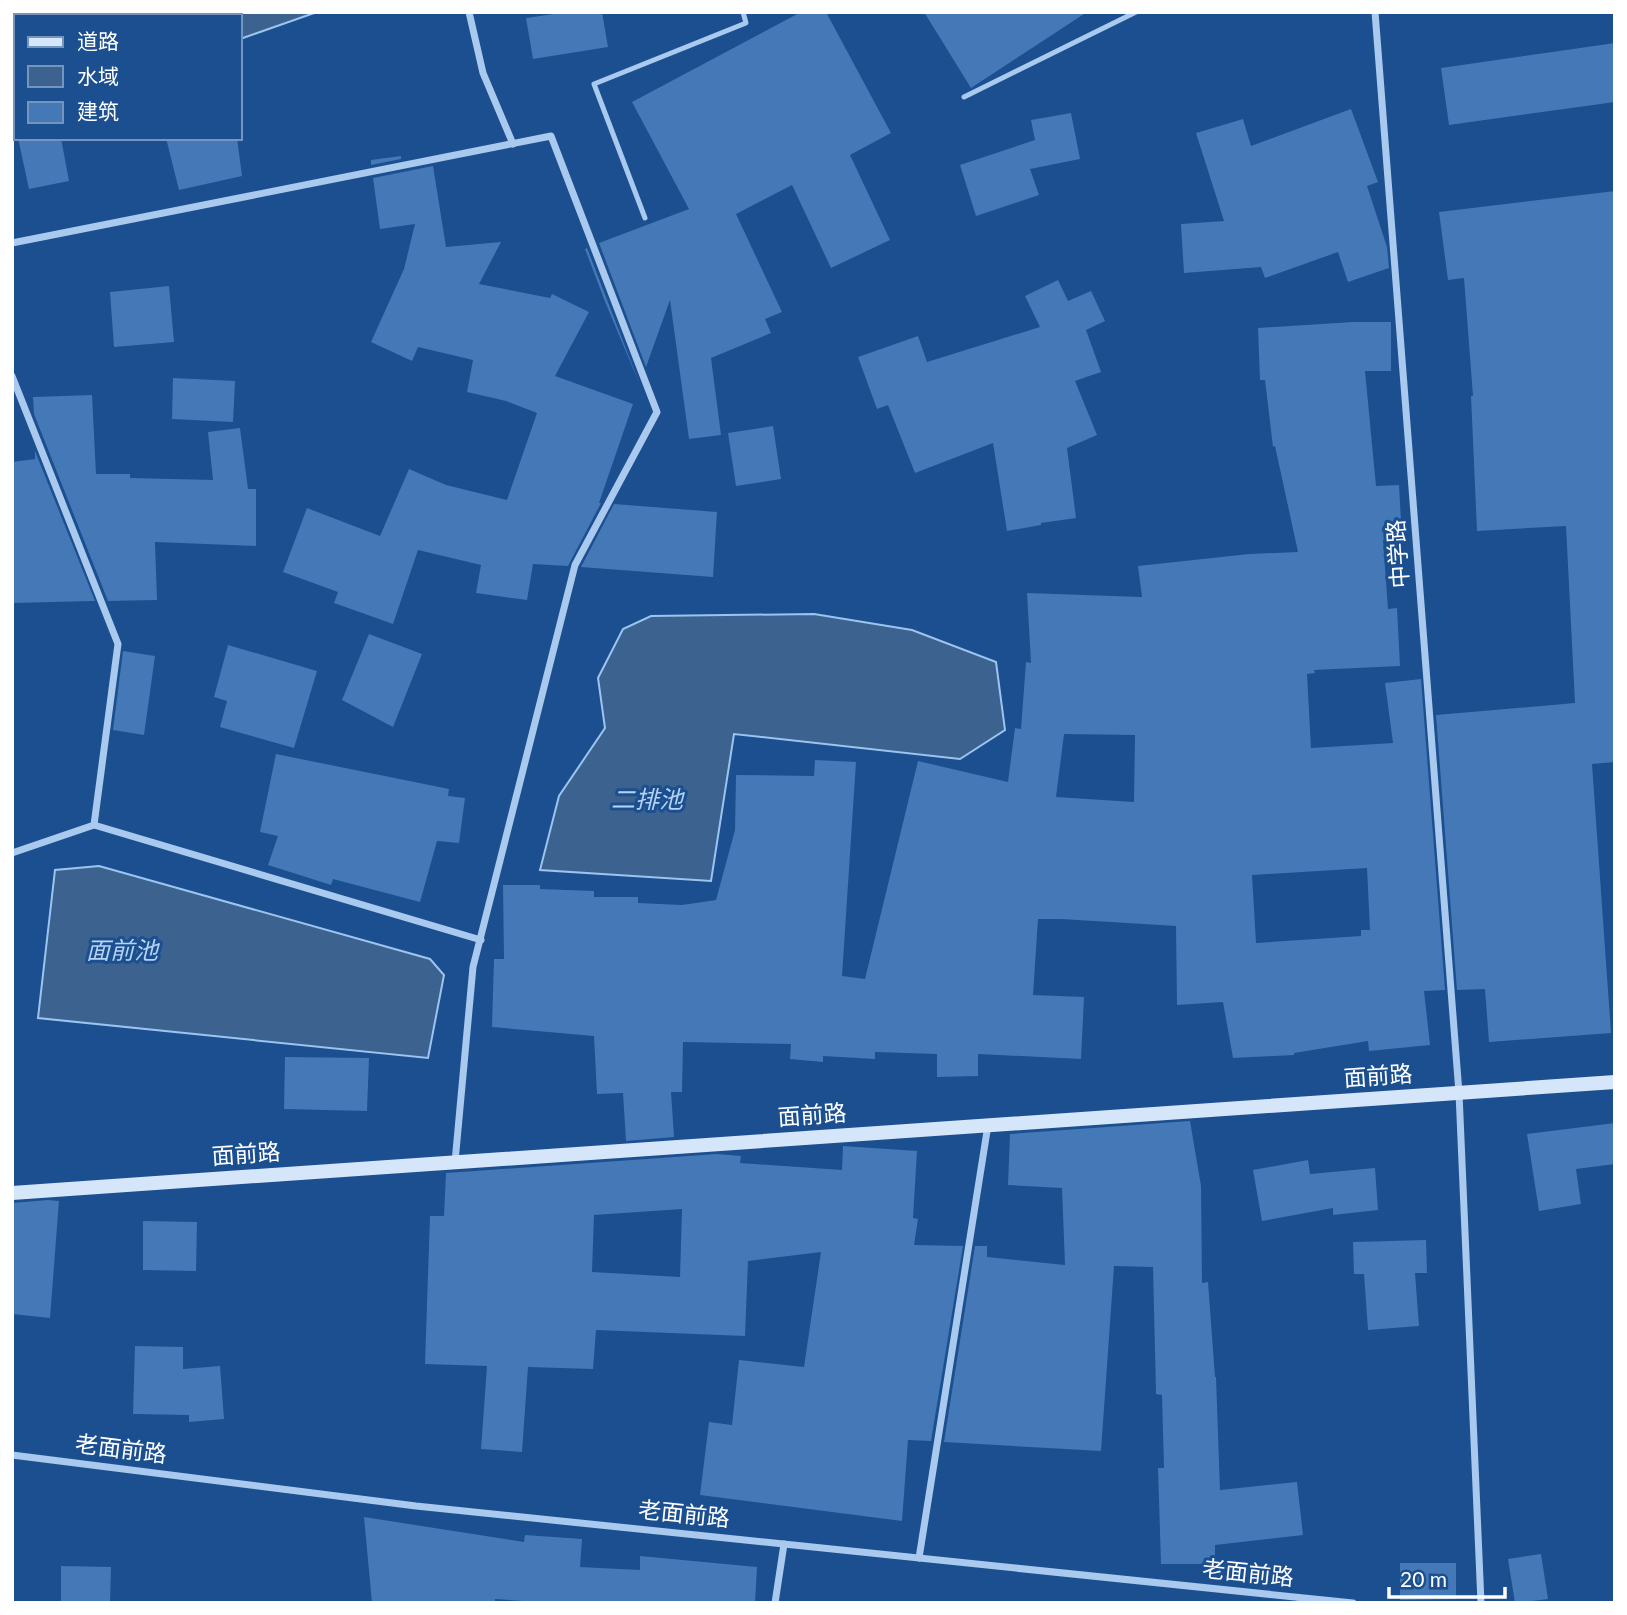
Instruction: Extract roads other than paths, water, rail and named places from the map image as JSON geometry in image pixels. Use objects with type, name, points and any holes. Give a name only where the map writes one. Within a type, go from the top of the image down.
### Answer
[{"type":"street","points":[[470,12],[483,73],[513,144]]},
{"type":"street","name":"中学路","points":[[1375,12],[1459,1093],[1481,1603]]},
{"type":"street","points":[[12,243],[551,136],[657,412],[575,565],[473,967],[455,1163]]},
{"type":"street","points":[[12,376],[118,644],[94,825]]},
{"type":"street","points":[[12,853],[94,825],[481,940]]},
{"type":"street","name":"面前路","points":[[12,1193],[1615,1082]]},
{"type":"street","points":[[919,1558],[988,1125]]},
{"type":"street","name":"老面前路","points":[[12,1455],[416,1506],[1353,1603]]},
{"type":"street","points":[[775,1603],[784,1544]]},
{"type":"lane","points":[[645,218],[594,83],[746,23],[743,12]]},
{"type":"lane","points":[[964,97],[1136,12]]},
{"type":"water","points":[[317,12],[242,38],[242,14],[168,14]]},
{"type":"water","name":"二排池","points":[[814,614],[912,630],[996,662],[1005,730],[960,759],[734,734],[711,881],[540,870],[559,796],[605,728],[598,678],[623,629],[651,616]]},
{"type":"water","name":"面前池","points":[[99,866],[430,959],[444,975],[428,1058],[38,1018],[55,870]]}]
